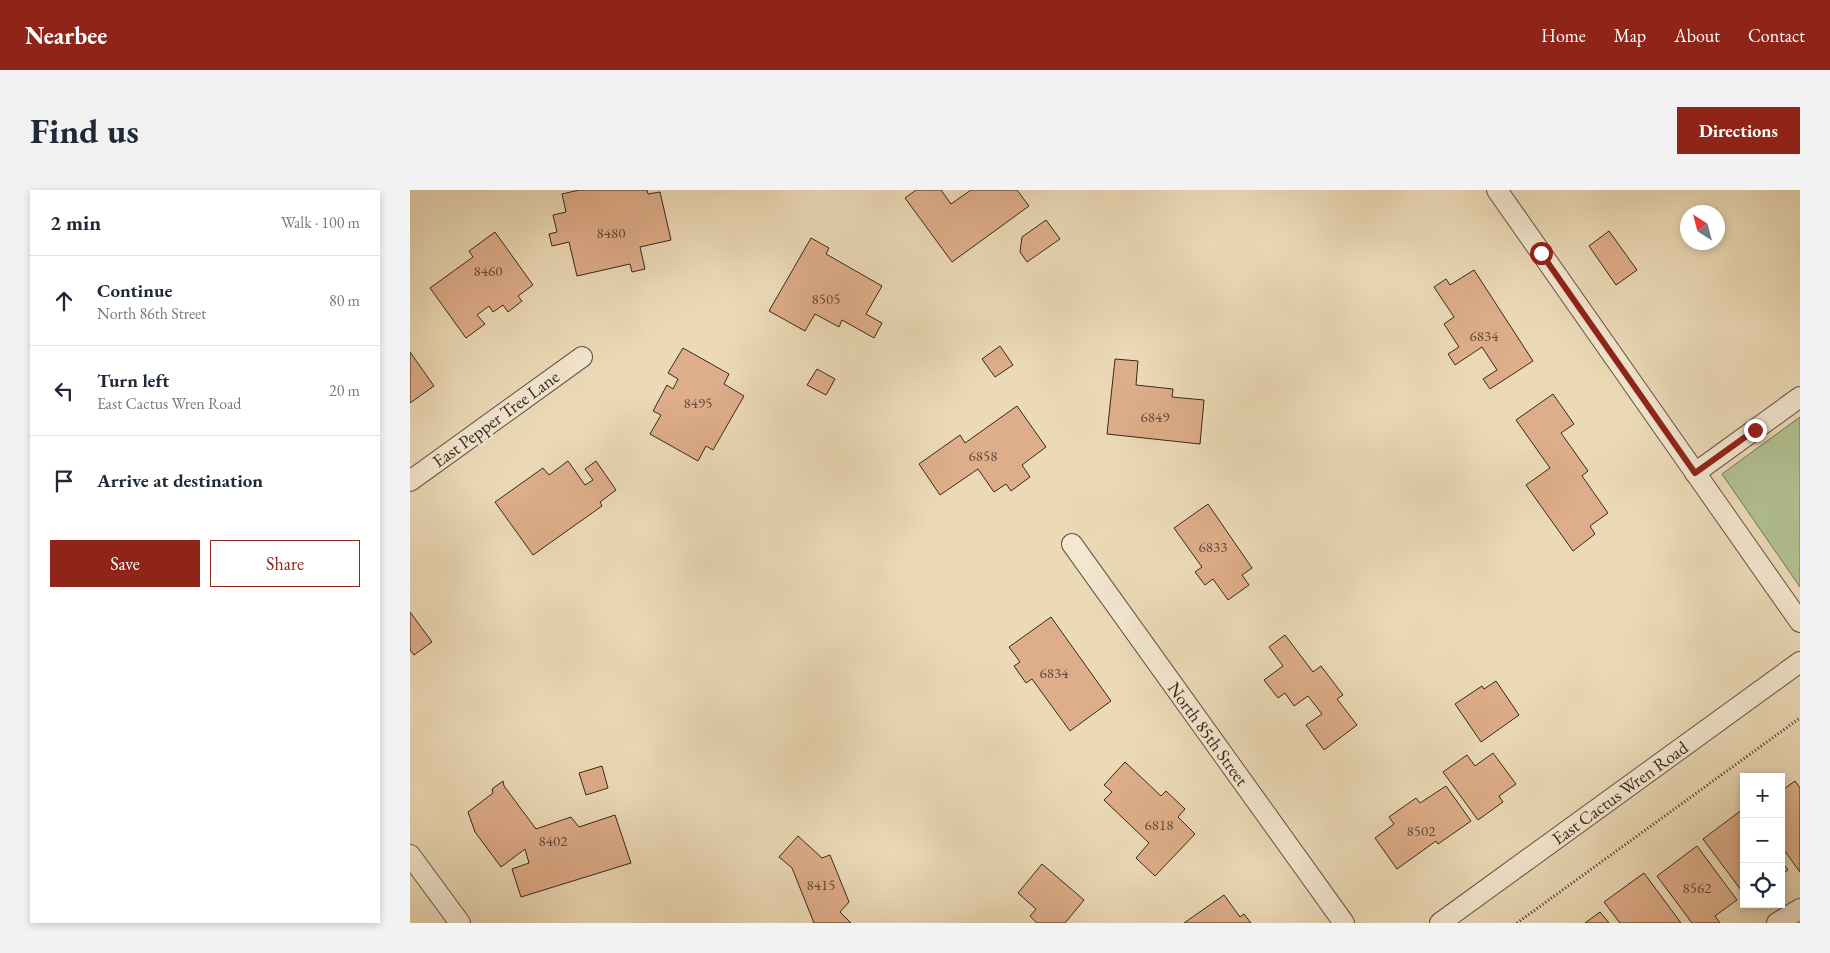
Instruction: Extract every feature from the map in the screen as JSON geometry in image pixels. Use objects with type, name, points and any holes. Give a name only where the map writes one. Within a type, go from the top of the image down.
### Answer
[{"type":"street","points":[[1497,190],[1800,622]]},
{"type":"street","name":"East Pepper Tree Lane","points":[[410,481],[582,357]]},
{"type":"street","points":[[1695,473],[1800,397]]},
{"type":"street","name":"North 85th Street","points":[[1072,544],[1344,923]]},
{"type":"street","name":"East Cactus Wren Road","points":[[1440,923],[1800,662]]},
{"type":"street","points":[[410,854],[460,923]]},
{"type":"street","points":[[1777,923],[1800,909]]},
{"type":"path","points":[[1517,923],[1800,718]]},
{"type":"green space","points":[[1800,417],[1800,587],[1722,474]]},
{"type":"building","points":[[579,190],[647,190],[648,194],[660,192],[671,240],[640,247],[645,269],[632,272],[630,264],[577,276],[569,242],[552,246],[549,234],[557,232],[553,215],[566,212],[562,194]]},
{"type":"building","points":[[916,190],[941,190],[951,204],[971,190],[1017,190],[1029,206],[952,262],[905,198]]},
{"type":"building","points":[[1046,220],[1060,239],[1027,262],[1020,252],[1022,237]]},
{"type":"building","points":[[1609,231],[1637,270],[1616,285],[1589,246]]},
{"type":"building","points":[[495,232],[533,285],[518,296],[522,301],[508,312],[503,305],[493,312],[489,306],[477,315],[485,324],[466,338],[430,288],[473,257],[469,251]]},
{"type":"building","points":[[811,238],[829,248],[826,254],[882,286],[866,314],[882,323],[874,338],[842,320],[839,327],[815,314],[805,331],[769,311]]},
{"type":"building","points":[[1474,270],[1533,361],[1490,389],[1483,379],[1497,370],[1482,347],[1455,365],[1448,354],[1459,347],[1444,324],[1454,317],[1434,287],[1446,279],[1450,285]]},
{"type":"building","points":[[1000,346],[1013,365],[995,377],[982,359]]},
{"type":"building","points":[[683,348],[729,374],[724,384],[744,396],[713,450],[706,446],[698,461],[650,434],[661,415],[653,411],[667,385],[673,389],[678,379],[668,373]]},
{"type":"building","points":[[410,352],[434,386],[410,403]]},
{"type":"building","points":[[1115,359],[1138,361],[1136,385],[1173,389],[1172,397],[1204,400],[1200,444],[1107,434]]},
{"type":"building","points":[[817,369],[835,379],[826,395],[807,385]]},
{"type":"building","points":[[1553,394],[1574,424],[1561,433],[1588,471],[1582,476],[1608,513],[1590,526],[1595,534],[1573,551],[1526,485],[1550,468],[1516,420]]},
{"type":"building","points":[[1017,406],[1046,447],[1022,465],[1030,477],[1011,491],[1006,484],[994,492],[978,469],[940,495],[919,464],[960,435],[965,443]]},
{"type":"building","points":[[568,461],[585,485],[593,480],[585,469],[596,461],[616,490],[600,502],[602,506],[533,555],[495,502],[543,468],[549,475]]},
{"type":"building","points":[[1208,504],[1252,568],[1242,575],[1249,585],[1228,600],[1213,579],[1205,585],[1195,572],[1202,567],[1174,528]]},
{"type":"building","points":[[410,612],[432,642],[414,655],[410,650]]},
{"type":"building","points":[[1051,617],[1111,701],[1070,731],[1032,679],[1026,683],[1014,666],[1020,662],[1009,647]]},
{"type":"building","points":[[1285,635],[1313,672],[1321,666],[1343,695],[1337,699],[1357,725],[1324,750],[1306,725],[1322,714],[1308,696],[1294,706],[1285,693],[1278,698],[1264,680],[1283,666],[1269,647]]},
{"type":"building","points":[[1496,681],[1519,715],[1481,742],[1455,704],[1482,686],[1484,689]]},
{"type":"building","points":[[1493,753],[1516,784],[1499,796],[1503,802],[1478,820],[1443,772],[1467,755],[1475,766]]},
{"type":"building","points":[[1125,762],[1161,796],[1166,791],[1185,809],[1178,817],[1195,834],[1155,876],[1136,858],[1149,843],[1104,800],[1112,792],[1104,785]]},
{"type":"building","points":[[602,766],[608,788],[586,795],[579,773]]},
{"type":"building","points":[[503,781],[504,786],[536,829],[571,817],[579,827],[615,815],[631,863],[521,897],[512,869],[529,863],[525,849],[501,867],[475,832],[468,812],[493,793],[492,789]]},
{"type":"building","points":[[1795,781],[1800,788],[1800,872],[1785,851],[1785,788]]},
{"type":"building","points":[[1446,786],[1471,821],[1438,844],[1436,841],[1397,869],[1375,838],[1394,824],[1389,817],[1416,798],[1420,803]]},
{"type":"building","points":[[1740,811],[1740,889],[1703,839]]},
{"type":"building","points":[[798,836],[822,858],[830,855],[849,902],[840,912],[851,923],[814,923],[792,868],[779,857]]},
{"type":"building","points":[[1697,846],[1737,900],[1715,916],[1720,923],[1692,923],[1657,876]]},
{"type":"building","points":[[1042,864],[1084,900],[1065,923],[1037,923],[1030,916],[1036,909],[1018,893]]},
{"type":"building","points":[[1644,873],[1681,923],[1620,923],[1604,902]]},
{"type":"building","points":[[1224,895],[1240,917],[1244,914],[1251,923],[1184,923]]},
{"type":"building","points":[[1600,912],[1609,923],[1585,923]]},
{"type":"route","points":[[1541,253],[1695,473],[1755,430]]}]
